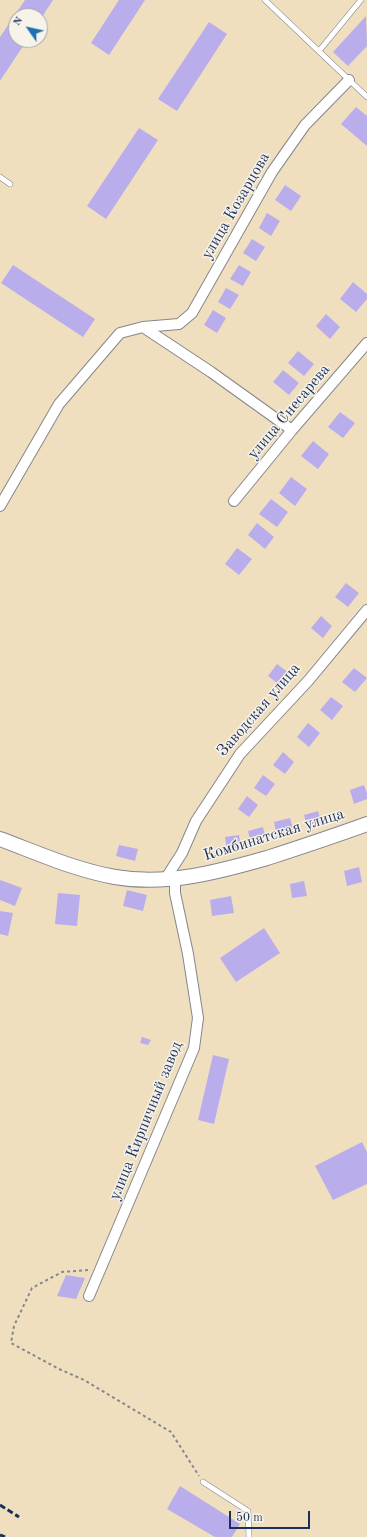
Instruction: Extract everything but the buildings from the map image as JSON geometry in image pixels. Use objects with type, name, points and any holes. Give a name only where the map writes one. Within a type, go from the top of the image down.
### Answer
[{"type":"main road","name":"Комбинатская улица","points":[[171,879],[223,871],[315,843],[367,824]]},
{"type":"main road","points":[[0,839],[80,869],[116,877],[171,879]]},
{"type":"street","name":"улица Козарцова","points":[[0,506],[59,404],[120,333],[143,327],[179,324],[192,313],[272,172],[305,124],[349,80]]},
{"type":"street","points":[[143,327],[211,372],[292,430]]},
{"type":"street","name":"улица Снесарева","points":[[234,501],[292,430],[367,343]]},
{"type":"street","name":"Заводская улица","points":[[171,879],[196,821],[240,754],[308,681],[367,610]]},
{"type":"street","name":"улица Кирпичный завод","points":[[89,1296],[194,1048],[198,1018],[188,954],[171,879]]},
{"type":"lane","points":[[265,0],[367,97]]},
{"type":"lane","points":[[319,51],[361,0]]},
{"type":"lane","points":[[0,178],[10,184]]},
{"type":"lane","points":[[203,1482],[248,1511],[249,1537]]},
{"type":"path","points":[[101,1269],[62,1272],[32,1288],[14,1326],[11,1343],[59,1369],[84,1380],[171,1432],[203,1482]]},
{"type":"railway","points":[[0,1505],[19,1517]]},
{"type":"railway","points":[[0,1535],[5,1537]]}]
